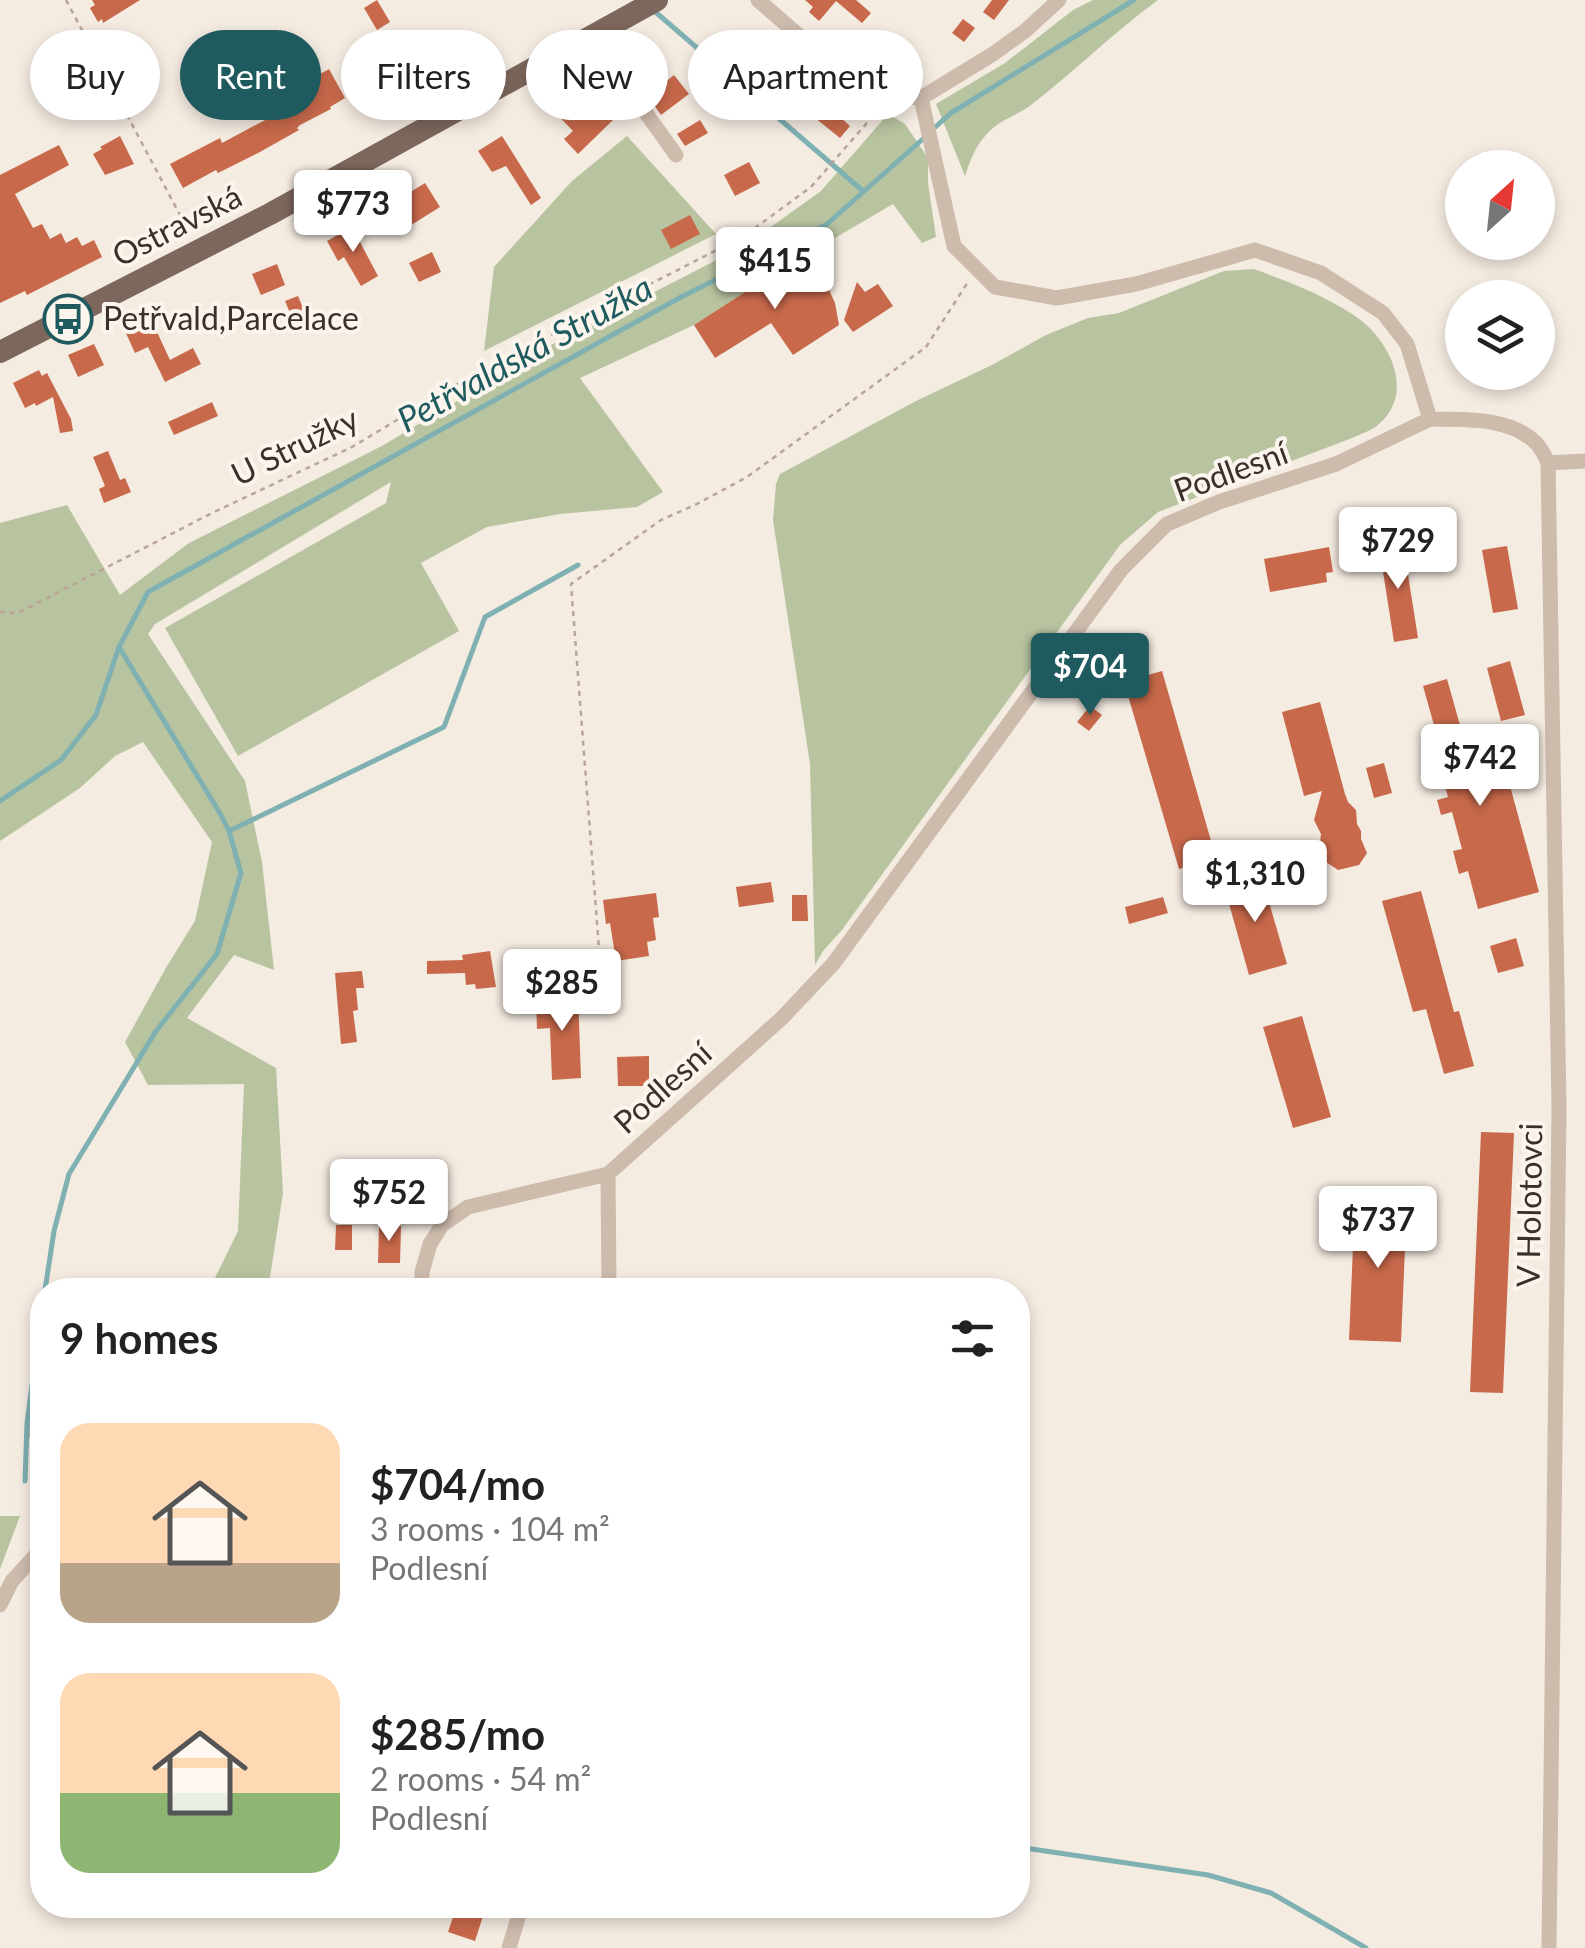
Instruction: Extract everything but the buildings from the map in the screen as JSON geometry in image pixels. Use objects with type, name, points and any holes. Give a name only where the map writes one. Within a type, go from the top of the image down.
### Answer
[{"type":"main road","name":"Ostravská","points":[[602,30],[657,0]]},
{"type":"main road","name":"Ostravská","points":[[0,352],[270,214],[526,72]]},
{"type":"street","points":[[758,0],[793,30]]},
{"type":"street","points":[[923,97],[993,54],[1059,0]]},
{"type":"street","points":[[923,107],[954,246],[994,287],[1057,298],[1136,284],[1255,250],[1321,273],[1383,314],[1407,344],[1430,419],[1490,421],[1523,432],[1538,444],[1548,463],[1585,461]]},
{"type":"street","points":[[650,120],[676,156]]},
{"type":"street","name":"Podlesní","points":[[422,1278],[430,1244],[442,1225],[468,1206],[608,1174],[782,1018],[832,964],[1122,570],[1167,524],[1219,502],[1336,464],[1430,419]]},
{"type":"street","name":"V Holotovci","points":[[1548,463],[1559,1106],[1549,1948]]},
{"type":"street","points":[[608,1174],[609,1278]]},
{"type":"street","points":[[0,1605],[12,1581],[30,1561]]},
{"type":"street","points":[[509,1948],[518,1918]]},
{"type":"path","points":[[66,0],[190,233]]},
{"type":"path","name":"U Stružky","points":[[0,610],[8,614],[22,611],[212,513],[352,447],[483,370],[744,236],[811,187],[870,120]]},
{"type":"path","points":[[601,974],[571,584],[661,520],[747,477],[926,347],[977,268]]},
{"type":"green space","points":[[1093,0],[1158,0],[1031,105],[991,130],[976,149],[965,176],[936,104],[1005,63],[1073,10]]},
{"type":"green space","points":[[883,120],[905,124],[928,158],[936,237],[922,243],[893,204],[694,325],[580,378],[663,492],[637,507],[560,514],[487,527],[421,563],[459,631],[238,756],[165,628],[386,503],[391,482],[155,624],[148,634],[245,781],[262,862],[274,970],[234,955],[187,1018],[276,1068],[283,1193],[270,1278],[215,1278],[238,1231],[244,1084],[148,1085],[125,1042],[195,921],[212,842],[143,742],[115,756],[80,788],[0,841],[0,523],[67,505],[120,595],[189,543],[382,446],[547,347],[744,246],[821,191]]},
{"type":"green space","points":[[627,136],[716,234],[484,351],[494,267],[572,181]]},
{"type":"green space","points":[[1254,269],[1343,308],[1378,337],[1397,380],[1391,410],[1363,433],[1158,512],[1120,545],[815,965],[810,764],[773,520],[780,474],[1046,335],[1088,318],[1119,313],[1224,271]]},
{"type":"green space","points":[[0,1516],[20,1516],[0,1569]]},
{"type":"waterway","name":"Petřvaldská Stružka","points":[[932,130],[951,113],[1134,0]]},
{"type":"waterway","points":[[652,9],[863,191]]},
{"type":"waterway","name":"Petřvaldská Stružka","points":[[0,801],[61,760],[96,715],[119,647],[148,592],[681,297],[826,225],[924,138]]},
{"type":"waterway","points":[[229,831],[444,727],[485,617],[578,565]]},
{"type":"waterway","points":[[47,1278],[69,1174],[156,1031],[217,954],[241,873],[221,815],[119,647]]},
{"type":"waterway","points":[[25,1481],[30,1400]]},
{"type":"waterway","points":[[1030,1849],[1208,1875],[1271,1893],[1366,1948]]},
{"type":"place","name":"Petřvald,Parcelace","points":[[68,319]]}]
